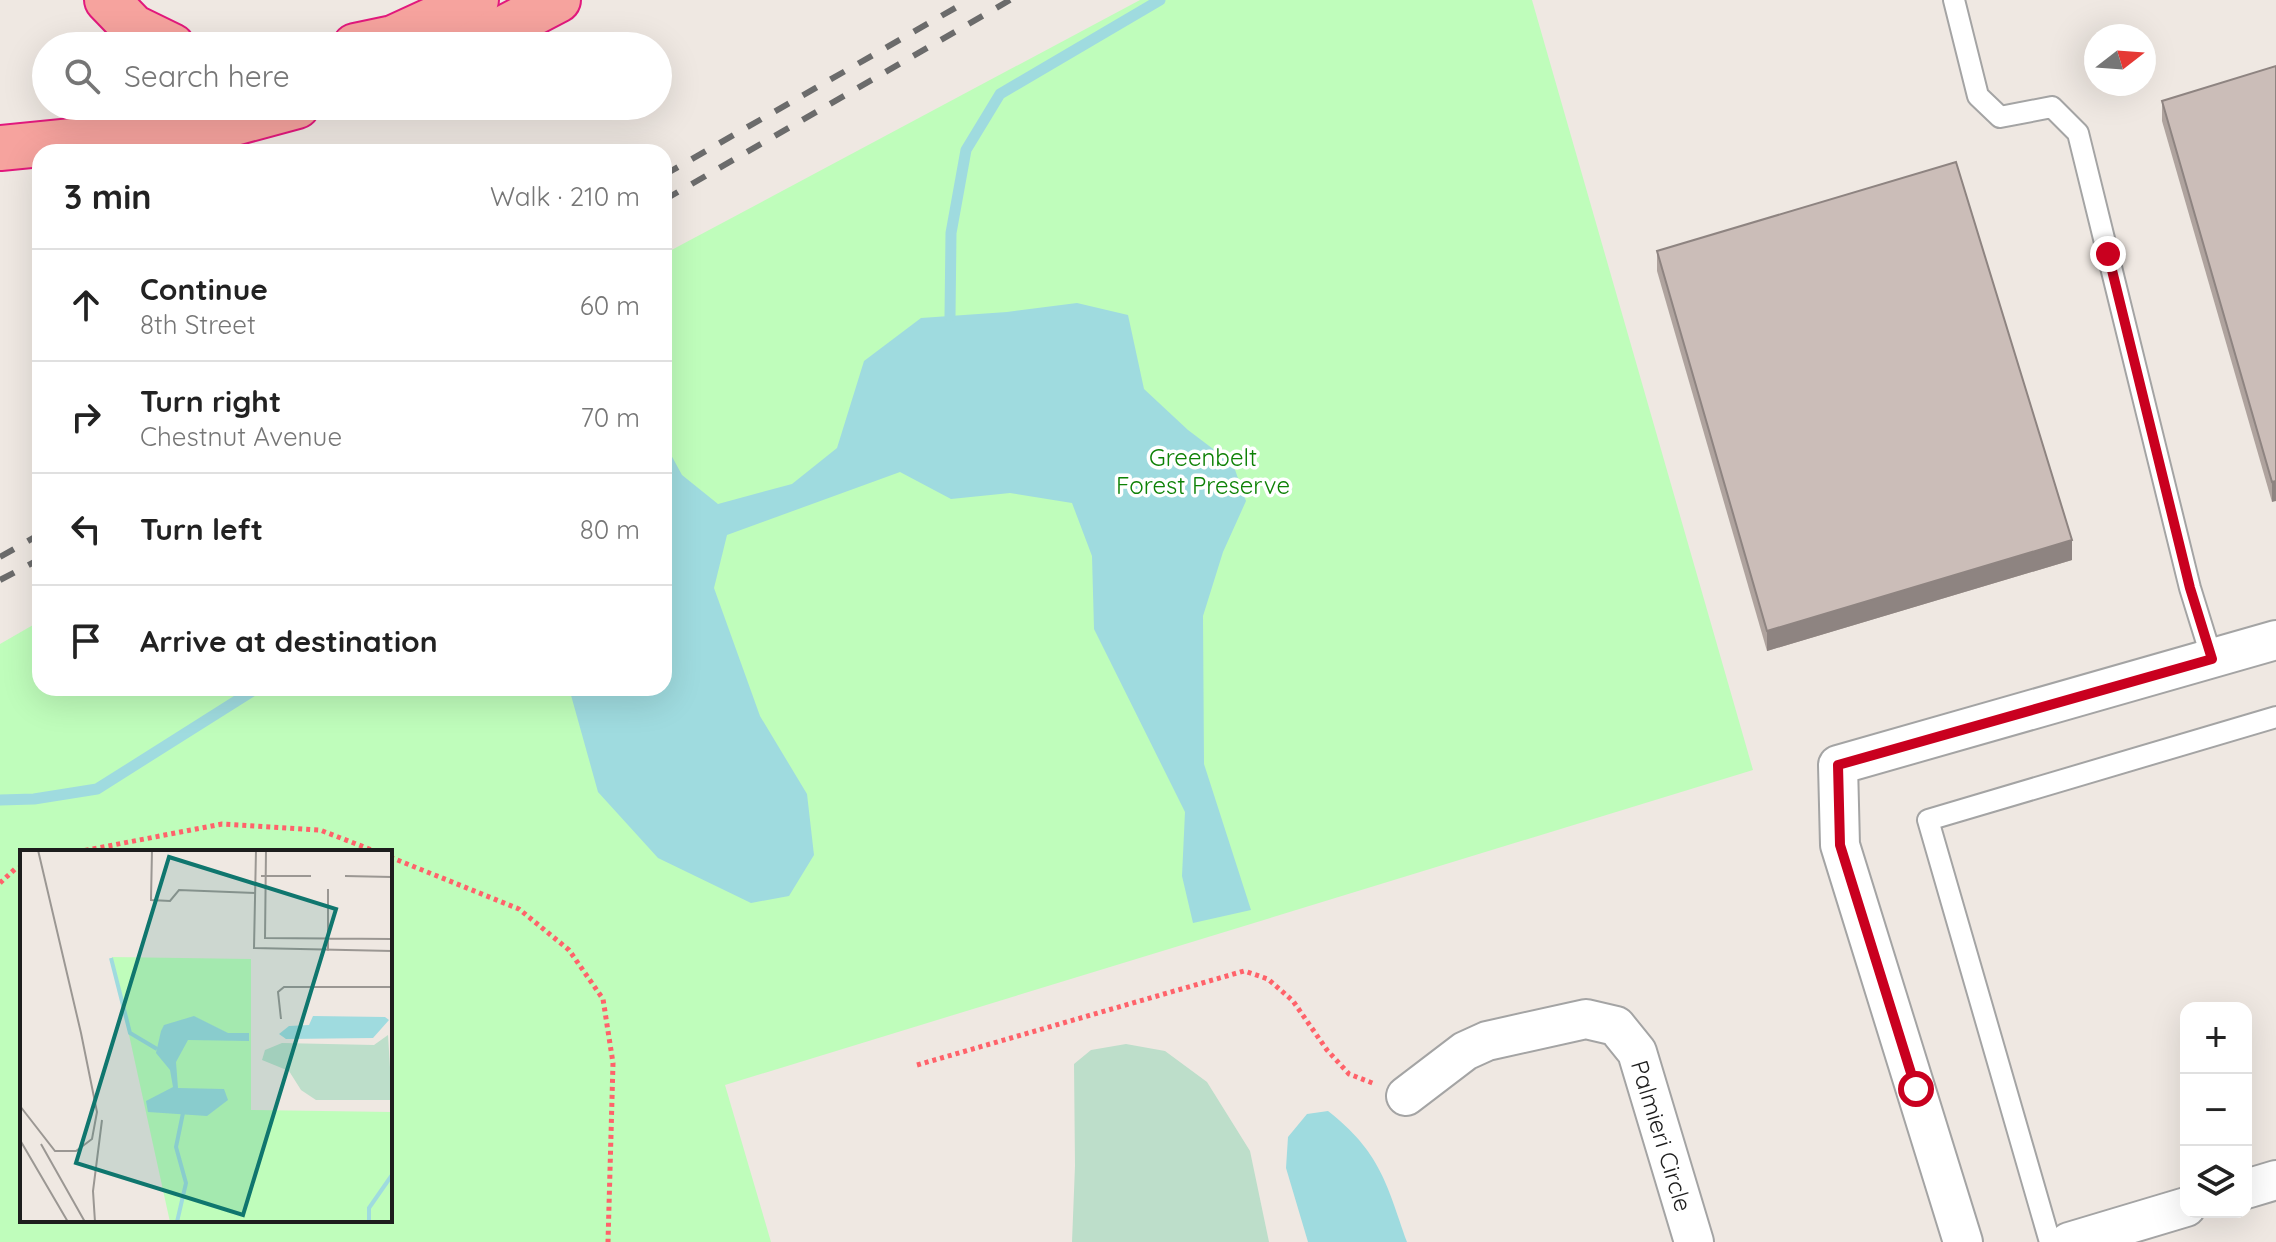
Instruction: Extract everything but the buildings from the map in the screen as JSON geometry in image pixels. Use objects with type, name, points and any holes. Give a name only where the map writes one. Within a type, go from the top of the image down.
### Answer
[{"type":"highway","points":[[107,0],[133,27],[143,32]]},
{"type":"highway","points":[[406,32],[476,0]]},
{"type":"highway","points":[[497,32],[558,0]]},
{"type":"highway","points":[[41,144],[223,126],[245,120]]},
{"type":"highway","points":[[0,148],[32,145]]},
{"type":"street","points":[[1963,1242],[1840,845],[1838,765],[2276,640]]},
{"type":"street","name":"Palmieri Circle","points":[[1406,1096],[1465,1051],[1487,1041],[1586,1019],[1616,1026],[1637,1052],[1694,1242]]},
{"type":"street","points":[[2252,1187],[2276,1180]]},
{"type":"street","points":[[2069,1242],[2180,1209]]},
{"type":"lane","points":[[1954,0],[1978,96],[2000,117],[2052,107],[2078,133],[2190,588],[2212,659]]},
{"type":"lane","points":[[2050,1242],[1928,820],[2276,717]]},
{"type":"path","points":[[84,850],[222,824],[320,830],[372,850]]},
{"type":"path","points":[[392,858],[519,909],[569,950],[603,999],[613,1063],[608,1242]]},
{"type":"path","points":[[0,883],[20,868]]},
{"type":"path","points":[[917,1065],[1244,971],[1268,979],[1293,1001],[1327,1050],[1349,1074],[1406,1096]]},
{"type":"green space","name":"Greenbelt Forest Preserve","points":[[1140,0],[1532,0],[1753,770],[725,1085],[771,1242],[0,1242],[0,644],[32,626],[32,696],[672,696],[672,250]]},
{"type":"green space","points":[[1126,1044],[1165,1051],[1207,1082],[1250,1151],[1269,1242],[1072,1242],[1074,1064],[1091,1050]]},
{"type":"water","points":[[1077,303],[1128,315],[1144,389],[1188,430],[1233,464],[1246,501],[1223,552],[1203,616],[1204,764],[1251,910],[1193,923],[1182,876],[1185,812],[1094,629],[1092,556],[1072,503],[1010,493],[951,499],[900,472],[727,535],[714,588],[760,716],[807,794],[814,855],[789,896],[751,903],[658,858],[598,792],[571,696],[672,696],[672,457],[682,475],[718,504],[792,484],[837,448],[864,361],[921,318]]},
{"type":"water","points":[[1328,1111],[1359,1140],[1379,1169],[1407,1242],[1308,1242],[1286,1168],[1288,1137],[1307,1114]]},
{"type":"waterway","points":[[950,316],[951,233],[966,150],[1000,94],[1160,0]]},
{"type":"waterway","points":[[0,800],[34,799],[97,789],[244,696]]},
{"type":"railway","points":[[672,170],[969,0]]},
{"type":"railway","points":[[672,195],[1010,0]]},
{"type":"railway","points":[[0,557],[32,539]]},
{"type":"railway","points":[[0,580],[32,563]]},
{"type":"route","points":[[1916,1089],[1840,845],[1838,765],[2212,659],[2190,588],[2108,254]]}]
